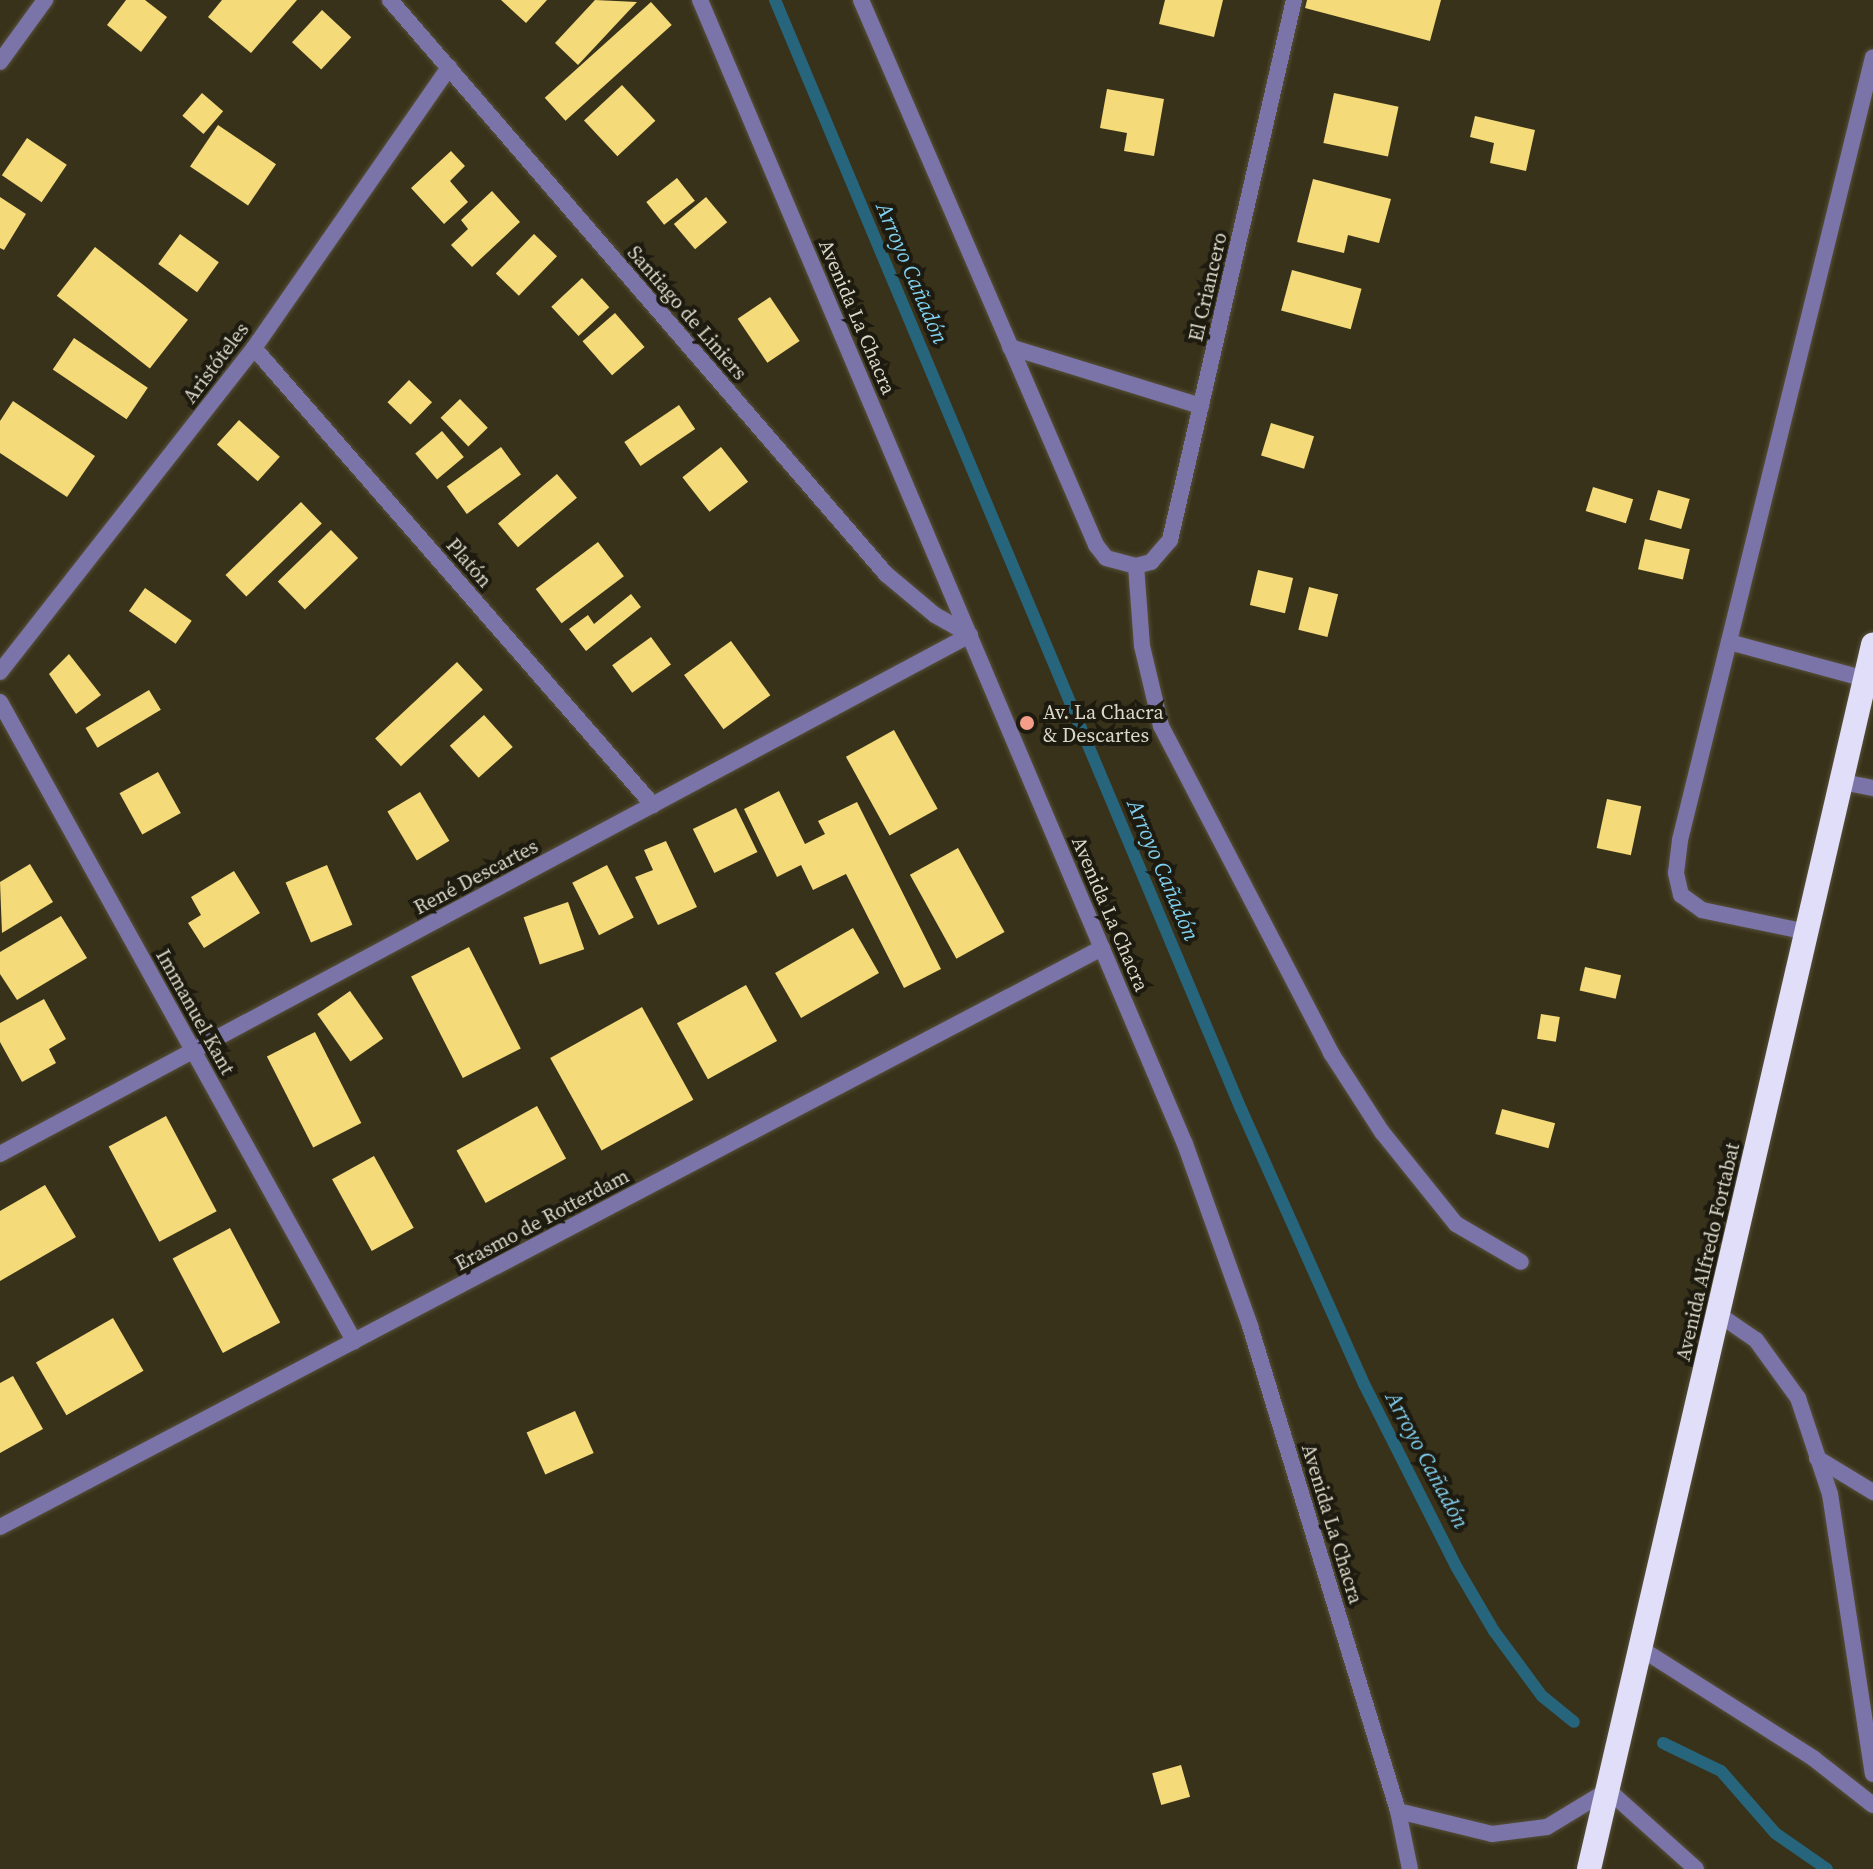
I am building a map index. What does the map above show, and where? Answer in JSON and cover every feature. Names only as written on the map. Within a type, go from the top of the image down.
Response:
[{"type":"highway","name":"Avenida Alfredo Fortabat","points":[[1589,1869],[1873,645]]},
{"type":"street","points":[[0,62],[45,0]]},
{"type":"street","name":"Santiago de Liniers","points":[[390,0],[886,574],[935,615],[970,635]]},
{"type":"street","name":"Avenida La Chacra","points":[[700,0],[1102,948],[1218,1230],[1398,1811],[1410,1869]]},
{"type":"street","points":[[861,0],[1096,545],[1106,558],[1136,566],[1142,646],[1161,726],[1331,1053],[1382,1132],[1456,1224],[1521,1262]]},
{"type":"street","name":"El Criancero","points":[[1136,566],[1151,562],[1170,540],[1294,0]]},
{"type":"street","points":[[1807,932],[1702,910],[1681,895],[1676,873],[1680,840],[1873,57]]},
{"type":"street","name":"Aristóteles","points":[[0,672],[254,348],[449,67]]},
{"type":"street","points":[[1010,347],[1201,406]]},
{"type":"street","name":"Platón","points":[[254,348],[653,805]]},
{"type":"street","name":"René Descartes","points":[[0,1154],[970,635]]},
{"type":"street","points":[[1729,642],[1865,679]]},
{"type":"street","name":"Immanuel Kant","points":[[0,702],[354,1341]]},
{"type":"street","points":[[1842,782],[1873,788]]},
{"type":"street","name":"Erasmo de Rotterdam","points":[[0,1527],[1102,948]]},
{"type":"street","points":[[1718,1314],[1756,1340],[1798,1398],[1830,1494],[1873,1774]]},
{"type":"street","points":[[1817,1458],[1873,1492]]},
{"type":"street","points":[[1640,1648],[1813,1758],[1873,1805]]},
{"type":"street","points":[[1398,1811],[1492,1834],[1547,1827],[1608,1790],[1696,1869]]},
{"type":"building","points":[[126,0],[145,0],[167,17],[141,52],[107,25]]},
{"type":"building","points":[[222,0],[297,0],[251,53],[208,17]]},
{"type":"building","points":[[501,0],[547,0],[526,23]]},
{"type":"building","points":[[595,0],[637,2],[578,65],[555,43]]},
{"type":"building","points":[[1165,0],[1223,0],[1214,37],[1159,24]]},
{"type":"building","points":[[1307,0],[1441,0],[1430,41],[1305,8]]},
{"type":"building","points":[[651,2],[672,25],[565,121],[545,98]]},
{"type":"building","points":[[322,10],[351,37],[321,69],[292,42]]},
{"type":"building","points":[[622,85],[655,121],[617,156],[584,120]]},
{"type":"building","points":[[1107,89],[1164,99],[1154,156],[1124,151],[1127,133],[1100,128]]},
{"type":"building","points":[[202,93],[223,111],[203,134],[182,116]]},
{"type":"building","points":[[1334,93],[1399,107],[1388,157],[1323,143]]},
{"type":"building","points":[[1475,116],[1535,130],[1526,171],[1490,163],[1494,143],[1470,137]]},
{"type":"building","points":[[218,125],[276,164],[248,206],[190,166]]},
{"type":"building","points":[[27,138],[67,165],[42,202],[2,175]]},
{"type":"building","points":[[451,151],[465,166],[450,181],[468,202],[444,224],[411,188]]},
{"type":"building","points":[[677,178],[695,201],[664,225],[646,202]]},
{"type":"building","points":[[1313,179],[1391,199],[1379,243],[1348,235],[1344,253],[1297,242]]},
{"type":"building","points":[[492,191],[520,222],[472,267],[451,245],[468,229],[461,220]]},
{"type":"building","points":[[0,197],[26,214],[4,250],[0,248]]},
{"type":"building","points":[[706,197],[727,222],[695,249],[674,224]]},
{"type":"building","points":[[180,234],[219,262],[197,292],[158,264]]},
{"type":"building","points":[[534,234],[557,256],[519,296],[496,274]]},
{"type":"building","points":[[95,247],[188,320],[150,369],[57,296]]},
{"type":"building","points":[[1292,270],[1362,289],[1351,329],[1281,311]]},
{"type":"building","points":[[582,278],[609,307],[579,336],[551,307]]},
{"type":"building","points":[[770,297],[800,341],[767,363],[738,319]]},
{"type":"building","points":[[615,313],[645,347],[612,375],[583,341]]},
{"type":"building","points":[[74,338],[148,388],[127,419],[53,370]]},
{"type":"building","points":[[409,380],[432,402],[410,425],[387,402]]},
{"type":"building","points":[[460,399],[488,428],[468,447],[441,418]]},
{"type":"building","points":[[13,401],[95,456],[67,497],[0,453],[0,421]]},
{"type":"building","points":[[679,405],[695,429],[641,466],[624,442]]},
{"type":"building","points":[[239,420],[280,457],[258,481],[217,445]]},
{"type":"building","points":[[1271,423],[1314,436],[1304,469],[1261,456]]},
{"type":"building","points":[[442,431],[464,457],[437,480],[415,453]]},
{"type":"building","points":[[501,447],[521,475],[467,514],[447,486]]},
{"type":"building","points":[[721,447],[748,482],[709,512],[682,477]]},
{"type":"building","points":[[557,474],[577,498],[518,547],[498,523]]},
{"type":"building","points":[[1593,487],[1633,499],[1626,523],[1586,511]]},
{"type":"building","points":[[1658,490],[1690,499],[1681,529],[1649,520]]},
{"type":"building","points":[[301,502],[322,524],[246,597],[225,575]]},
{"type":"building","points":[[331,530],[358,558],[305,609],[278,581]]},
{"type":"building","points":[[1645,539],[1690,549],[1683,580],[1638,569]]},
{"type":"building","points":[[598,542],[624,576],[562,623],[536,589]]},
{"type":"building","points":[[1258,570],[1293,578],[1285,613],[1250,605]]},
{"type":"building","points":[[1309,587],[1338,594],[1327,637],[1298,630]]},
{"type":"building","points":[[145,588],[192,621],[176,644],[129,611]]},
{"type":"building","points":[[631,594],[641,607],[586,651],[569,629],[588,615],[594,624]]},
{"type":"building","points":[[651,637],[671,665],[632,693],[612,665]]},
{"type":"building","points":[[731,641],[770,695],[723,729],[684,675]]},
{"type":"building","points":[[69,654],[101,695],[76,714],[49,674]]},
{"type":"building","points":[[457,662],[483,690],[401,766],[375,738]]},
{"type":"building","points":[[149,690],[161,710],[97,748],[86,728]]},
{"type":"building","points":[[484,715],[513,747],[479,778],[450,746]]},
{"type":"building","points":[[894,730],[938,809],[890,835],[846,757]]},
{"type":"building","points":[[158,772],[181,813],[142,834],[120,793]]},
{"type":"building","points":[[779,791],[805,844],[825,834],[818,821],[857,802],[941,969],[904,988],[846,874],[813,890],[801,865],[777,877],[744,809]]},
{"type":"building","points":[[420,792],[449,841],[417,860],[387,812]]},
{"type":"building","points":[[1607,799],[1641,806],[1631,855],[1597,848]]},
{"type":"building","points":[[736,808],[757,852],[714,873],[693,829]]},
{"type":"building","points":[[666,841],[697,907],[658,925],[635,877],[653,870],[644,850]]},
{"type":"building","points":[[958,848],[1005,932],[956,959],[910,875]]},
{"type":"building","points":[[30,864],[53,902],[2,933],[0,882]]},
{"type":"building","points":[[327,865],[352,925],[311,942],[286,883]]},
{"type":"building","points":[[607,865],[634,918],[599,935],[572,883]]},
{"type":"building","points":[[234,871],[260,913],[204,948],[188,923],[201,915],[191,897]]},
{"type":"building","points":[[568,902],[584,949],[540,965],[524,917]]},
{"type":"building","points":[[61,916],[87,958],[17,1000],[0,974],[0,952]]},
{"type":"building","points":[[853,928],[879,973],[801,1018],[775,973]]},
{"type":"building","points":[[469,947],[521,1049],[463,1078],[411,977]]},
{"type":"building","points":[[1585,967],[1621,975],[1616,999],[1580,990]]},
{"type":"building","points":[[746,985],[777,1041],[708,1079],[677,1023]]},
{"type":"building","points":[[350,991],[383,1039],[351,1061],[317,1014]]},
{"type":"building","points":[[44,999],[66,1039],[49,1049],[56,1063],[22,1082],[0,1042],[0,1023]]},
{"type":"building","points":[[642,1007],[693,1100],[602,1151],[550,1058]]},
{"type":"building","points":[[1541,1014],[1560,1017],[1556,1042],[1537,1039]]},
{"type":"building","points":[[315,1032],[361,1123],[313,1147],[267,1057]]},
{"type":"building","points":[[537,1106],[566,1158],[486,1203],[457,1151]]},
{"type":"building","points":[[1502,1109],[1555,1123],[1548,1148],[1495,1134]]},
{"type":"building","points":[[166,1116],[217,1211],[159,1242],[109,1147]]},
{"type":"building","points":[[374,1156],[414,1228],[372,1251],[332,1179]]},
{"type":"building","points":[[45,1185],[76,1237],[0,1281],[0,1211]]},
{"type":"building","points":[[230,1228],[280,1322],[223,1353],[173,1259]]},
{"type":"building","points":[[113,1318],[144,1371],[66,1415],[36,1362]]},
{"type":"building","points":[[13,1376],[43,1429],[0,1453],[0,1383]]},
{"type":"building","points":[[575,1411],[594,1453],[545,1475],[527,1433]]},
{"type":"building","points":[[1181,1765],[1190,1797],[1161,1805],[1152,1773]]},
{"type":"waterway","name":"Arroyo Cañadón","points":[[775,0],[1241,1109],[1364,1384],[1457,1568],[1494,1631],[1542,1696],[1574,1722]]},
{"type":"waterway","name":"Arroyo Cañadón","points":[[1663,1743],[1721,1771],[1775,1833],[1827,1869]]},
{"type":"place","name":"Av. La Chacra & Descartes","points":[[1027,723]]}]
